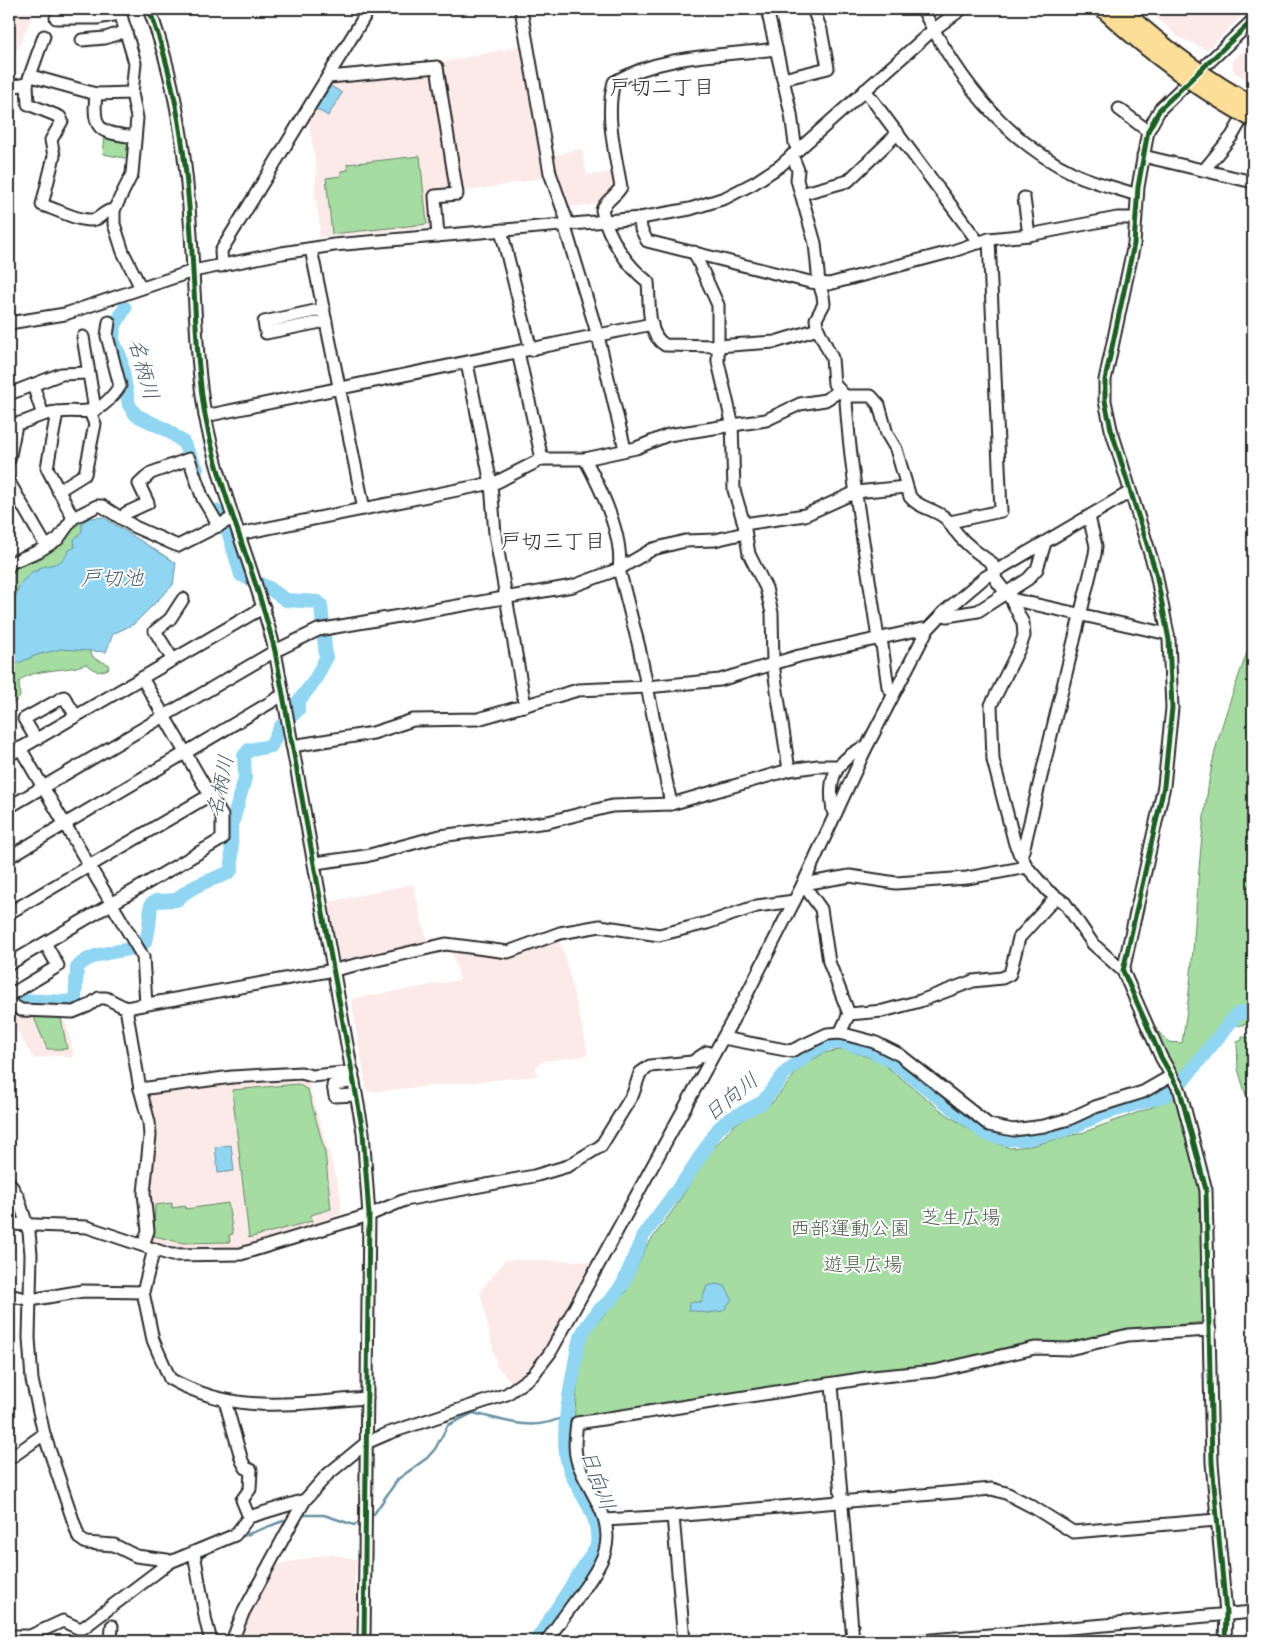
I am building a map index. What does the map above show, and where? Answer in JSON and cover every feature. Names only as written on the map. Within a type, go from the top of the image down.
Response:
[{"type":"highway","points":[[1103,9],[1159,58],[1209,93],[1250,113]]},
{"type":"highway","points":[[1121,9],[1165,48],[1215,83],[1250,113]]},
{"type":"street","points":[[149,9],[161,42],[175,98],[186,164],[200,373],[205,416],[219,475],[226,522]]},
{"type":"street","points":[[222,266],[221,251],[368,9]]},
{"type":"street","points":[[520,9],[550,173],[598,336],[625,449]]},
{"type":"street","points":[[767,9],[795,144],[796,180],[815,243],[819,283],[824,304],[816,318],[818,329],[832,358],[834,384],[841,392],[878,639],[882,645],[888,687],[893,693]]},
{"type":"street","points":[[783,79],[828,68],[821,30],[813,9]]},
{"type":"street","points":[[923,9],[933,30],[970,88],[988,110],[1026,144],[1077,175],[1137,195]]},
{"type":"street","points":[[9,323],[65,314],[193,271],[311,249],[334,245],[640,218],[690,209],[725,198],[754,183],[795,152],[933,30],[962,9]]},
{"type":"street","points":[[56,18],[97,18],[119,11],[126,31],[135,62],[132,93],[137,118],[136,137],[132,174],[114,210],[114,224],[123,252],[141,288]]},
{"type":"street","points":[[1123,971],[1151,846],[1169,746],[1172,679],[1168,634],[1161,590],[1108,415],[1105,380],[1134,244],[1134,218],[1148,131],[1160,109],[1253,20]]},
{"type":"street","points":[[82,40],[105,38],[126,31]]},
{"type":"street","points":[[45,35],[29,80],[28,104],[60,117],[62,121],[51,140],[54,156],[42,205],[63,211],[78,220],[96,219],[109,210],[114,210]]},
{"type":"street","points":[[776,49],[673,60],[650,65],[614,82],[611,95],[612,136],[621,186],[618,192],[606,202],[602,210],[604,221],[632,270],[648,282],[652,324],[657,341],[665,345],[718,346],[775,342],[818,329]]},
{"type":"street","points":[[328,77],[437,66],[456,194],[436,196],[438,236]]},
{"type":"street","points":[[9,87],[29,80],[96,94],[132,93]]},
{"type":"street","points":[[865,90],[984,241],[1001,511],[950,522]]},
{"type":"street","points":[[96,94],[95,107],[98,126],[105,133],[136,137]]},
{"type":"street","points":[[1119,109],[1148,131]]},
{"type":"street","points":[[1204,170],[1250,113]]},
{"type":"street","points":[[801,194],[848,181],[898,133]]},
{"type":"street","points":[[1143,156],[1253,182]]},
{"type":"street","points":[[1024,198],[1030,236]]},
{"type":"street","points":[[640,218],[641,229],[647,241],[829,284],[950,252],[984,241],[1030,236],[1116,218],[1134,218]]},
{"type":"street","points":[[501,230],[531,350]]},
{"type":"street","points":[[311,249],[364,509]]},
{"type":"street","points":[[694,252],[718,305],[718,362],[732,425],[734,490],[745,529],[749,554],[766,588],[772,613],[773,664],[789,770]]},
{"type":"street","points":[[324,309],[264,322],[266,333],[326,321]]},
{"type":"street","points":[[9,460],[13,424],[26,423],[43,415],[57,412],[93,411],[108,404],[120,386],[107,336],[109,322]]},
{"type":"street","points":[[205,416],[652,324]]},
{"type":"street","points":[[58,491],[85,474],[95,424],[83,337]]},
{"type":"street","points":[[518,352],[542,459]]},
{"type":"street","points":[[467,363],[491,484],[495,534],[525,706]]},
{"type":"street","points":[[9,394],[61,374],[87,373]]},
{"type":"street","points":[[33,385],[43,415]]},
{"type":"street","points":[[239,534],[491,484],[542,459],[585,459],[636,448],[668,435],[708,427],[766,420],[800,404],[825,400],[841,392],[871,396],[879,405],[887,434],[901,466],[906,488],[915,503],[934,511],[950,522],[956,532],[992,564],[996,580],[1009,597],[1023,623],[1024,636],[991,705],[991,749],[1014,844],[1027,867],[1048,891],[1065,904],[1093,944],[1123,971],[1171,1076],[1180,1091],[1206,1190],[1212,1463],[1226,1613],[1225,1641]]},
{"type":"street","points":[[57,412],[47,468],[73,518]]},
{"type":"street","points":[[126,513],[148,503],[139,484],[151,473],[189,459],[204,499],[239,534],[256,581],[275,651],[363,1132],[369,1215],[364,1641]]},
{"type":"street","points":[[585,459],[605,496],[621,557],[620,569],[648,687],[671,804]]},
{"type":"street","points":[[9,482],[46,546]]},
{"type":"street","points":[[9,807],[275,651],[323,629],[506,596],[573,586],[620,569],[653,549],[685,541],[714,540],[745,529],[805,516],[856,492],[906,488]]},
{"type":"street","points":[[232,1641],[243,1613],[290,1526],[305,1500],[327,1475],[366,1443],[389,1433],[507,1394],[533,1375],[550,1354],[723,1038],[803,884],[865,750],[927,630],[943,613],[994,572],[1130,492]]},
{"type":"street","points":[[9,564],[40,552],[58,539],[73,518],[93,507],[102,506],[135,526],[178,546],[226,522]]},
{"type":"street","points":[[1020,853],[1023,851],[1096,546],[1089,517]]},
{"type":"street","points":[[943,613],[947,616],[978,611],[1009,597],[1033,575],[1044,542]]},
{"type":"street","points":[[1009,597],[1168,634]]},
{"type":"street","points":[[173,660],[155,631],[170,618],[183,599]]},
{"type":"street","points":[[9,755],[264,607]]},
{"type":"street","points":[[292,743],[373,733],[413,720],[478,719],[578,690],[648,687],[720,680],[773,664],[922,629],[927,630]]},
{"type":"street","points":[[9,964],[222,839],[222,816],[142,678]]},
{"type":"street","points":[[9,857],[283,695]]},
{"type":"street","points":[[36,739],[24,718],[64,697],[76,716]]},
{"type":"street","points":[[20,748],[143,957],[146,1004]]},
{"type":"street","points":[[836,813],[833,811],[832,796],[834,774],[847,756],[860,748],[865,750]]},
{"type":"street","points":[[315,863],[366,856],[440,836],[548,822],[612,806],[671,804],[789,770],[818,766],[838,766]]},
{"type":"street","points":[[9,913],[210,795]]},
{"type":"street","points":[[803,884],[850,876],[896,883],[967,878],[1027,867]]},
{"type":"street","points":[[803,884],[821,909],[829,962],[849,1014],[840,1033]]},
{"type":"street","points":[[849,1014],[883,1011],[920,1001],[973,981],[1002,978],[1010,974],[1020,938],[1056,897]]},
{"type":"street","points":[[45,943],[58,966],[15,992],[9,991],[9,1003],[21,1010],[73,1012],[88,1006],[98,998],[106,998],[126,1008],[334,970],[446,944],[508,952],[560,934],[600,926],[659,935],[707,924],[757,906],[794,901]]},
{"type":"street","points":[[126,1008],[140,1089],[149,1122],[150,1136],[144,1193],[148,1247],[143,1292],[153,1340],[170,1379],[225,1401],[269,1406],[367,1398]]},
{"type":"street","points":[[723,1038],[791,1051],[827,1034],[840,1033],[886,1046],[989,1125],[1013,1130],[1044,1126],[1069,1119],[1094,1107],[1143,1092],[1171,1076]]},
{"type":"street","points":[[9,1224],[88,1227],[171,1255],[241,1254],[369,1215],[405,1200],[534,1176],[568,1166],[601,1146],[633,1094],[640,1073],[650,1066],[692,1062],[707,1052],[713,1055]]},
{"type":"street","points":[[140,1089],[232,1077],[301,1073],[312,1076],[353,1077]]},
{"type":"street","points":[[353,1077],[333,1085],[335,1096],[356,1095]]},
{"type":"street","points":[[9,1182],[18,1197],[28,1224],[31,1254],[29,1338],[32,1380],[44,1434],[79,1538],[86,1544],[114,1545],[136,1556],[170,1562]]},
{"type":"street","points":[[9,1296],[30,1300],[83,1291],[143,1292]]},
{"type":"street","points":[[547,1641],[605,1552],[605,1520],[600,1504],[579,1468],[576,1458],[575,1436],[577,1423],[832,1385],[873,1377],[935,1371],[1035,1348],[1069,1349],[1128,1335],[1210,1330]]},
{"type":"street","points":[[832,1385],[853,1641]]},
{"type":"street","points":[[225,1401],[242,1461],[246,1468],[251,1470],[250,1489],[242,1500],[249,1517]]},
{"type":"street","points":[[9,1457],[44,1434]]},
{"type":"street","points":[[605,1520],[842,1503],[992,1489],[1006,1493],[1033,1507],[1072,1532],[1217,1520]]},
{"type":"street","points":[[9,1636],[30,1636],[64,1621],[78,1628],[83,1628],[170,1562],[235,1535],[249,1517],[305,1500]]},
{"type":"street","points":[[673,1516],[684,1641]]},
{"type":"street","points":[[194,1553],[206,1622],[212,1641]]},
{"type":"street","points":[[920,1641],[1253,1612]]},
{"type":"street","points":[[111,1641],[112,1626]]},
{"type":"shaded area","points":[[9,9],[39,9],[37,13],[33,13],[18,49],[9,59]]},
{"type":"shaded area","points":[[1147,9],[1249,9],[1207,50],[1178,37]]},
{"type":"shaded area","points":[[1253,42],[1253,83],[1234,72],[1232,61]]},
{"type":"shaded area","points":[[521,46],[543,178],[469,191],[459,190],[439,63]]},
{"type":"shaded area","points":[[433,73],[449,189],[428,192],[431,227],[318,238],[320,226],[314,191],[317,172],[308,118],[329,83]]},
{"type":"shaded area","points":[[578,149],[582,150],[587,175],[614,172],[617,187],[600,204],[567,207],[552,156]]},
{"type":"shaded area","points":[[413,884],[428,944],[341,965],[329,902]]},
{"type":"shaded area","points":[[557,938],[563,949],[588,1052],[585,1056],[543,1061],[536,1067],[537,1076],[367,1092],[351,999],[460,980],[451,949],[508,957],[521,955]]},
{"type":"shaded area","points":[[9,1007],[58,1014],[67,1025],[74,1056],[70,1058],[56,1055],[34,1059],[16,1029],[9,1028]]},
{"type":"shaded area","points":[[299,1077],[308,1082],[341,1197],[341,1214],[297,1231],[253,1243],[236,1250],[177,1250],[151,1241],[153,1227],[151,1195],[156,1134],[154,1114],[148,1097],[150,1093]]},
{"type":"shaded area","points":[[505,1260],[591,1261],[541,1354],[513,1383],[497,1367],[480,1292]]},
{"type":"shaded area","points":[[329,1554],[356,1559],[354,1587],[356,1589],[355,1641],[236,1641],[249,1611],[275,1565]]},
{"type":"green space","points":[[105,135],[131,138],[129,159],[103,154]]},
{"type":"green space","points":[[420,156],[427,224],[332,234],[326,178],[341,176],[341,171],[348,170],[347,164]]},
{"type":"green space","points":[[77,520],[85,528],[73,549],[56,567],[17,598],[9,602],[9,572],[11,569]]},
{"type":"green space","points":[[1253,635],[1253,1002],[1225,1020],[1198,1058],[1181,1076],[1174,1067],[1169,1066],[1155,1028],[1168,1042],[1182,1043],[1191,977],[1204,813],[1209,781],[1222,725]]},
{"type":"green space","points":[[58,648],[88,649],[95,659],[108,664],[109,669],[98,672],[86,664],[32,674],[19,682],[20,697],[9,707],[9,664]]},
{"type":"green space","points":[[1253,1012],[1253,1024],[1232,1026],[1240,1016]]},
{"type":"green space","points":[[33,1015],[61,1018],[67,1049],[47,1049]]},
{"type":"green space","points":[[1242,1037],[1253,1038],[1253,1119],[1238,1069],[1237,1042],[1242,1040]]},
{"type":"green space","name":"西部運動公園","points":[[844,1049],[880,1061],[942,1111],[982,1138],[1010,1148],[1030,1146],[1084,1132],[1150,1108],[1173,1096],[1178,1106],[1199,1187],[1203,1322],[1121,1331],[1066,1345],[932,1368],[574,1420],[580,1360],[584,1341],[589,1331],[626,1292],[646,1247],[675,1207],[710,1152],[734,1125],[772,1103],[796,1073],[808,1062],[824,1053]]},
{"type":"green space","points":[[298,1084],[308,1090],[325,1152],[331,1209],[311,1215],[312,1221],[249,1238],[232,1090]]},
{"type":"green space","points":[[172,1203],[172,1208],[185,1206],[186,1209],[228,1203],[233,1234],[229,1235],[230,1242],[183,1243],[154,1236],[155,1205]]},
{"type":"water","points":[[331,86],[342,93],[328,116],[316,109]]},
{"type":"water","name":"戸切池","points":[[103,517],[176,563],[173,585],[134,624],[113,634],[106,652],[61,649],[37,655],[9,667],[9,599],[16,596],[19,585],[33,571],[38,571],[39,568],[60,561],[66,556],[68,551],[75,547],[74,540],[82,531],[82,523],[89,518]]},
{"type":"water","points":[[231,1145],[234,1171],[218,1173],[215,1147]]},
{"type":"water","points":[[716,1284],[725,1286],[732,1299],[723,1311],[707,1313],[688,1310],[690,1302],[701,1302],[707,1286]]},
{"type":"waterway","name":"名柄川","points":[[125,308],[114,327],[113,340],[120,356],[129,405],[136,415],[167,430],[183,442],[197,469]]},
{"type":"waterway","name":"名柄川","points":[[9,1000],[75,1002],[77,968],[94,956],[136,948],[142,945],[146,940],[150,922],[151,904],[156,901],[177,900],[195,887],[228,873],[232,869],[231,828],[245,778],[244,756],[249,750],[271,746],[281,726],[298,710],[298,702],[315,680],[326,658],[321,605],[318,602],[286,600],[269,588],[241,575],[228,531],[216,511]]},
{"type":"waterway","name":"日向川","points":[[536,1641],[597,1546],[597,1533],[592,1512],[572,1475],[566,1451],[566,1421],[578,1345],[584,1330],[597,1312],[612,1299],[623,1284],[643,1236],[686,1178],[718,1129],[728,1120],[763,1102],[785,1073],[812,1051],[827,1044],[841,1042],[870,1050],[892,1061],[986,1134],[1006,1139],[1027,1139],[1065,1130],[1102,1114],[1166,1095],[1185,1078],[1237,1014],[1253,1010]]},
{"type":"waterway","points":[[370,1516],[374,1514],[398,1479],[427,1458],[435,1449],[448,1425],[473,1413],[520,1424],[543,1423],[568,1415]]},
{"type":"waterway","points":[[301,1515],[324,1515],[354,1525],[363,1520]]},
{"type":"waterway","points":[[238,1538],[291,1518]]},
{"type":"waterway","points":[[198,1559],[210,1551]]},
{"type":"waterway","points":[[174,1566],[193,1561]]},
{"type":"waterway","points":[[86,1632],[112,1613]]},
{"type":"cycle path","points":[[149,9],[169,73],[182,138],[189,205],[198,362],[205,415],[220,475],[275,651],[363,1132],[369,1215],[364,1641]]},
{"type":"cycle path","points":[[1225,1641],[1226,1613],[1212,1463],[1206,1190],[1180,1091],[1161,1057],[1123,971],[1164,786],[1172,708],[1169,640],[1156,573],[1111,429],[1105,401],[1105,380],[1134,244],[1138,187],[1148,131],[1160,109],[1253,20]]},
{"type":"district","name":"戸切二丁目","points":[[662,87]]},
{"type":"district","name":"戸切三丁目","points":[[553,541]]},
{"type":"park label","name":"芝生広場","points":[[961,1217]]},
{"type":"park label","name":"遊具広場","points":[[863,1264]]}]
